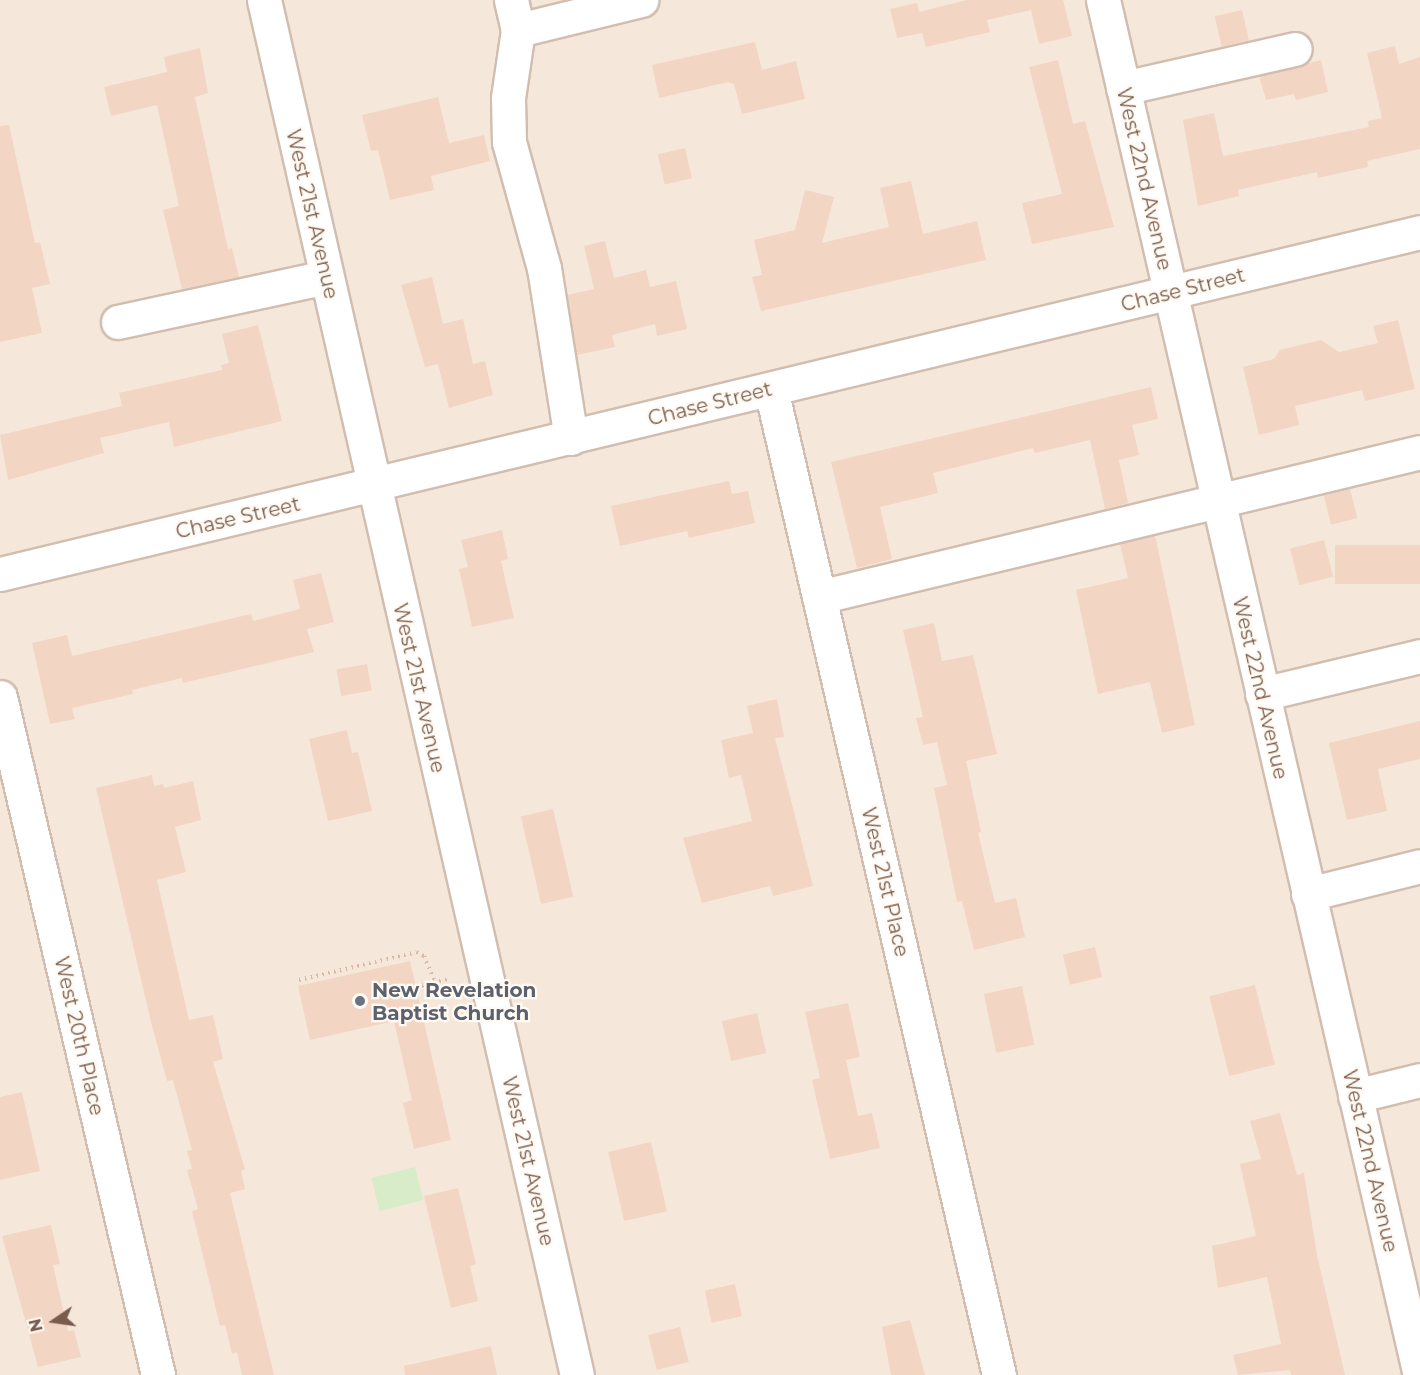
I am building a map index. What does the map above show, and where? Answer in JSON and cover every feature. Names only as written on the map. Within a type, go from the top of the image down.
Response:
[{"type":"street","name":"West 21st Avenue","points":[[264,0],[577,1375]]},
{"type":"street","points":[[571,438],[544,268],[509,142],[508,98],[515,15],[641,0]]},
{"type":"street","name":"West 22nd Avenue","points":[[1103,0],[1420,1375]]},
{"type":"street","points":[[1123,88],[1295,49]]},
{"type":"street","name":"Chase Street","points":[[0,574],[1420,232]]},
{"type":"street","points":[[118,322],[326,277]]},
{"type":"street","name":"West 21st Place","points":[[771,389],[999,1375]]},
{"type":"street","points":[[819,597],[1420,452]]},
{"type":"street","points":[[1262,694],[1420,656]]},
{"type":"street","name":"West 20th Place","points":[[0,698],[11,795],[158,1375]]},
{"type":"street","points":[[1308,894],[1420,866]]},
{"type":"street","points":[[1355,1096],[1420,1080]]},
{"type":"path","points":[[299,981],[417,952],[424,956],[435,982]]},
{"type":"path","points":[[416,987],[448,979]]},
{"type":"shaded area","points":[[0,0],[1420,0],[1420,1375],[0,1375]]},
{"type":"green space","points":[[415,1167],[423,1200],[380,1211],[371,1178]]},
{"type":"building","points":[[967,0],[1063,0],[1072,36],[1039,44],[1031,10],[987,20],[990,32],[926,47],[922,33],[897,38],[890,9],[917,3],[919,12]]},
{"type":"building","points":[[1242,10],[1249,40],[1222,47],[1215,16]]},
{"type":"building","points":[[755,42],[762,70],[796,61],[805,99],[742,114],[734,84],[728,82],[659,98],[652,65]]},
{"type":"building","points":[[1395,46],[1399,64],[1420,57],[1420,149],[1367,161],[1368,167],[1318,178],[1317,172],[1238,190],[1239,196],[1198,206],[1183,120],[1214,113],[1223,156],[1369,127],[1368,121],[1382,118],[1367,53]]},
{"type":"building","points":[[200,48],[208,93],[195,97],[228,249],[232,248],[239,277],[182,289],[163,210],[179,206],[157,105],[111,116],[104,87],[167,72],[164,57]]},
{"type":"building","points":[[1058,60],[1073,124],[1085,121],[1114,227],[1032,244],[1022,203],[1062,194],[1029,67]]},
{"type":"building","points":[[1321,60],[1328,92],[1296,100],[1294,94],[1266,100],[1259,76]]},
{"type":"building","points":[[438,97],[449,143],[484,135],[490,161],[431,176],[434,190],[390,200],[378,150],[371,151],[362,115]]},
{"type":"building","points":[[9,125],[35,243],[40,242],[50,284],[32,288],[42,333],[0,342],[0,126]]},
{"type":"building","points":[[685,148],[692,178],[665,185],[658,154]]},
{"type":"building","points":[[911,181],[923,234],[977,221],[986,260],[761,311],[752,277],[762,275],[754,240],[795,230],[805,190],[834,197],[822,243],[889,227],[880,188]]},
{"type":"building","points":[[605,241],[614,278],[646,270],[650,287],[676,281],[687,329],[657,336],[655,324],[612,335],[615,347],[577,355],[567,295],[594,289],[584,246]]},
{"type":"building","points":[[432,277],[443,324],[463,319],[473,364],[485,361],[493,395],[449,408],[438,364],[425,367],[401,285]]},
{"type":"building","points":[[1398,320],[1415,389],[1365,401],[1362,390],[1295,406],[1299,425],[1259,435],[1243,367],[1274,359],[1280,350],[1321,340],[1339,352],[1378,343],[1373,326]]},
{"type":"building","points":[[258,325],[282,421],[174,447],[169,422],[100,438],[104,453],[8,480],[0,435],[122,406],[119,393],[222,370],[221,365],[229,363],[222,334]]},
{"type":"building","points":[[1151,387],[1158,419],[1132,425],[1139,455],[1119,460],[1128,503],[1105,509],[1090,440],[1035,453],[1033,448],[933,473],[938,493],[880,507],[892,559],[857,568],[831,462]]},
{"type":"building","points":[[729,481],[732,494],[748,491],[755,523],[689,538],[687,531],[620,546],[611,506]]},
{"type":"building","points":[[1350,489],[1357,518],[1331,525],[1324,496]]},
{"type":"building","points":[[502,530],[508,559],[501,561],[514,618],[472,627],[459,569],[468,567],[461,540]]},
{"type":"building","points":[[1155,535],[1195,725],[1162,733],[1150,682],[1098,694],[1076,590],[1128,578],[1120,544]]},
{"type":"building","points":[[1324,540],[1333,577],[1299,585],[1290,548]]},
{"type":"building","points":[[1335,545],[1420,545],[1420,584],[1335,584]]},
{"type":"building","points":[[321,573],[334,622],[307,629],[314,652],[183,683],[182,678],[132,690],[133,694],[72,708],[75,719],[50,724],[32,643],[67,635],[72,656],[251,614],[253,621],[300,609],[293,580]]},
{"type":"building","points":[[934,623],[942,661],[973,655],[997,754],[966,761],[981,832],[978,833],[995,903],[1016,898],[1025,937],[974,950],[962,901],[957,902],[934,788],[947,785],[937,742],[923,745],[916,718],[923,717],[903,630]]},
{"type":"building","points":[[367,664],[372,691],[341,696],[336,669]]},
{"type":"building","points":[[777,699],[784,737],[775,738],[813,886],[773,896],[770,886],[702,903],[683,838],[752,821],[741,775],[729,778],[721,740],[753,733],[747,706]]},
{"type":"building","points":[[1420,721],[1420,759],[1378,769],[1387,811],[1347,820],[1329,743]]},
{"type":"building","points":[[347,730],[352,753],[358,752],[372,811],[328,821],[309,739]]},
{"type":"building","points":[[152,775],[154,786],[163,784],[164,788],[193,781],[201,820],[175,827],[186,872],[157,880],[189,1020],[213,1015],[223,1059],[213,1062],[245,1169],[241,1171],[245,1189],[230,1193],[274,1375],[242,1375],[237,1352],[232,1354],[225,1325],[220,1326],[192,1211],[198,1209],[187,1170],[192,1169],[187,1151],[192,1150],[173,1080],[167,1081],[151,1022],[96,788]]},
{"type":"building","points":[[553,809],[573,897],[541,904],[521,816]]},
{"type":"building","points":[[1095,947],[1102,977],[1070,985],[1063,954]]},
{"type":"building","points":[[410,961],[451,1140],[414,1149],[403,1103],[412,1100],[394,1021],[310,1040],[298,986]]},
{"type":"building","points":[[1255,985],[1275,1065],[1229,1076],[1209,996]]},
{"type":"building","points":[[1022,986],[1034,1045],[996,1053],[984,994]]},
{"type":"building","points":[[848,1003],[860,1057],[846,1060],[858,1116],[872,1113],[880,1148],[830,1159],[812,1080],[820,1078],[805,1012]]},
{"type":"building","points":[[757,1013],[766,1053],[731,1061],[722,1021]]},
{"type":"building","points":[[22,1092],[40,1171],[0,1180],[0,1097]]},
{"type":"building","points":[[1280,1113],[1297,1175],[1304,1173],[1317,1255],[1345,1375],[1291,1375],[1290,1370],[1238,1375],[1233,1355],[1281,1344],[1267,1277],[1218,1288],[1212,1246],[1256,1236],[1240,1164],[1261,1159],[1250,1121]]},
{"type":"building","points":[[651,1142],[667,1211],[624,1221],[608,1152]]},
{"type":"building","points":[[458,1188],[476,1264],[470,1266],[478,1301],[451,1308],[424,1196]]},
{"type":"building","points":[[51,1225],[60,1264],[53,1265],[68,1331],[74,1330],[81,1357],[38,1367],[2,1236]]},
{"type":"building","points":[[735,1284],[742,1316],[712,1323],[705,1290]]},
{"type":"building","points":[[910,1320],[925,1375],[891,1375],[882,1327]]},
{"type":"building","points":[[680,1327],[689,1362],[657,1370],[648,1335]]},
{"type":"building","points":[[491,1346],[497,1375],[405,1375],[404,1366]]},
{"type":"place","name":"New Revelation Baptist Church","points":[[360,1001]]}]
